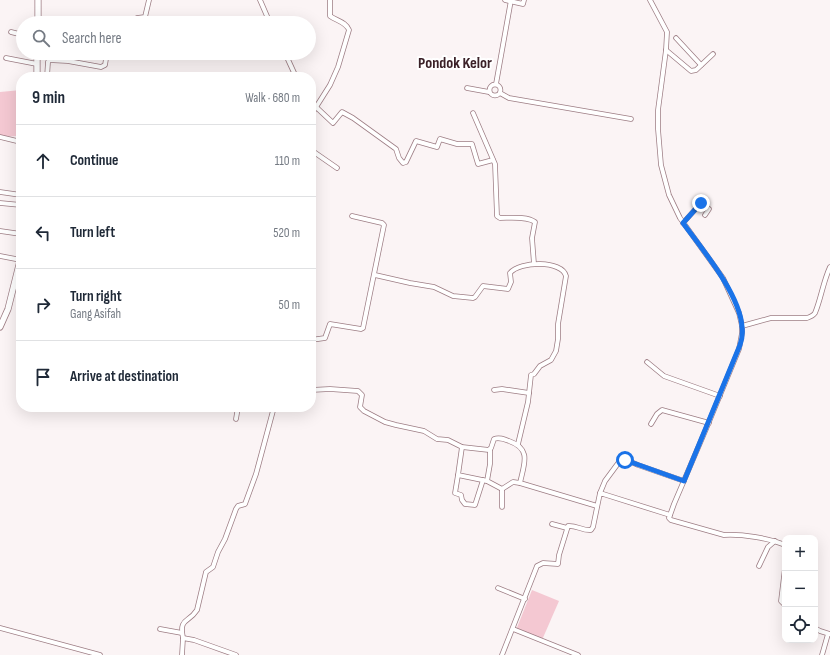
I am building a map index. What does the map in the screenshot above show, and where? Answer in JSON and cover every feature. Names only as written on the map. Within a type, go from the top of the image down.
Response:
[{"type":"street","points":[[38,0],[38,16]]},
{"type":"street","points":[[145,16],[149,0]]},
{"type":"street","points":[[260,0],[267,16]]},
{"type":"street","points":[[330,0],[330,16],[348,26],[349,30],[338,67],[330,85],[316,107],[333,123],[341,112],[353,118],[396,149],[403,163],[406,162],[416,141],[437,147],[440,139],[457,144],[472,144],[478,164],[494,160]]},
{"type":"street","points":[[505,0],[524,2]]},
{"type":"street","points":[[650,0],[667,32],[658,110],[658,141],[661,165],[669,195],[683,223],[722,278],[739,313],[742,326],[740,345],[670,515],[670,520],[724,535],[733,534],[782,544]]},
{"type":"street","points":[[496,84],[511,1]]},
{"type":"street","points":[[11,32],[16,33]]},
{"type":"street","points":[[676,38],[701,65]]},
{"type":"street","points":[[666,50],[691,71],[696,70],[713,54]]},
{"type":"street","points":[[6,58],[16,60]]},
{"type":"street","points":[[16,60],[37,64]]},
{"type":"street","points":[[37,60],[37,72]]},
{"type":"street","points":[[47,72],[49,60],[68,61],[101,67],[105,65],[106,60]]},
{"type":"street","points":[[288,60],[294,72]]},
{"type":"street","points":[[490,92],[489,88],[496,84]]},
{"type":"street","points":[[496,84],[501,89],[500,93]]},
{"type":"street","points":[[467,88],[490,92],[492,95],[500,93]]},
{"type":"street","points":[[500,93],[508,98],[631,119]]},
{"type":"street","points":[[473,113],[494,160],[498,216],[500,218],[528,219],[535,222],[532,238],[534,264]]},
{"type":"street","points":[[0,137],[16,141]]},
{"type":"street","points":[[316,153],[337,168]]},
{"type":"street","points":[[0,192],[16,194]]},
{"type":"street","points":[[0,203],[16,205]]},
{"type":"street","points":[[683,223],[701,203],[709,209],[705,215]]},
{"type":"street","points":[[316,339],[325,338],[330,324],[363,329],[384,224],[352,216]]},
{"type":"street","points":[[0,231],[16,233]]},
{"type":"street","points":[[0,256],[16,259]]},
{"type":"street","points":[[375,275],[410,284],[434,287],[453,296],[472,298],[475,297],[483,286],[508,288],[511,282],[510,275],[512,271],[520,266],[534,264],[555,267],[562,269],[565,272],[566,276],[558,324],[556,351],[551,360],[540,366],[534,374],[531,375],[530,393],[518,444]]},
{"type":"street","points":[[742,326],[771,318],[810,317],[814,313],[824,280],[830,267]]},
{"type":"street","points":[[0,327],[8,310],[16,285]]},
{"type":"street","points":[[647,362],[664,376],[720,396]]},
{"type":"street","points":[[494,390],[507,389],[530,393]]},
{"type":"street","points":[[316,390],[358,391],[362,395],[360,406],[364,411],[385,422],[424,431],[437,439],[448,440],[462,447],[490,449]]},
{"type":"street","points":[[651,424],[657,414],[662,410],[709,423]]},
{"type":"street","points":[[236,419],[237,412]]},
{"type":"street","points":[[182,655],[182,633],[184,622],[186,619],[192,617],[197,610],[206,572],[213,567],[218,552],[225,540],[236,509],[238,506],[244,504],[252,486],[273,412]]},
{"type":"street","points":[[462,447],[455,492],[461,495],[465,504],[475,505],[490,464],[490,449],[495,438],[504,439],[518,444],[523,450],[526,457],[520,483]]},
{"type":"street","points":[[552,524],[567,528],[570,525],[591,530],[593,527],[600,492],[625,453]]},
{"type":"street","points":[[622,458],[684,481]]},
{"type":"street","points":[[458,475],[485,480],[502,489]]},
{"type":"street","points":[[502,489],[513,482],[520,483],[597,506]]},
{"type":"street","points":[[502,489],[502,507]]},
{"type":"street","points":[[600,492],[670,515]]},
{"type":"street","points":[[502,655],[537,566],[543,563],[558,564],[559,555],[567,528]]},
{"type":"street","points":[[759,566],[768,547],[775,542]]},
{"type":"street","points":[[498,588],[525,599]]},
{"type":"street","points":[[0,628],[100,655]]},
{"type":"street","points":[[513,629],[578,655]]},
{"type":"street","points":[[160,630],[182,633]]},
{"type":"street","points":[[818,630],[829,634],[822,655]]},
{"type":"street","points":[[183,638],[194,640],[236,655]]},
{"type":"shaded area","points":[[16,90],[16,136],[0,137],[0,92]]},
{"type":"shaded area","points":[[532,590],[559,601],[542,640],[516,630]]},
{"type":"district","name":"Pondok Kelor","points":[[455,62]]},
{"type":"route","points":[[625,460],[684,481],[740,345],[742,326],[739,313],[731,294],[722,278],[683,223],[701,203]]}]
